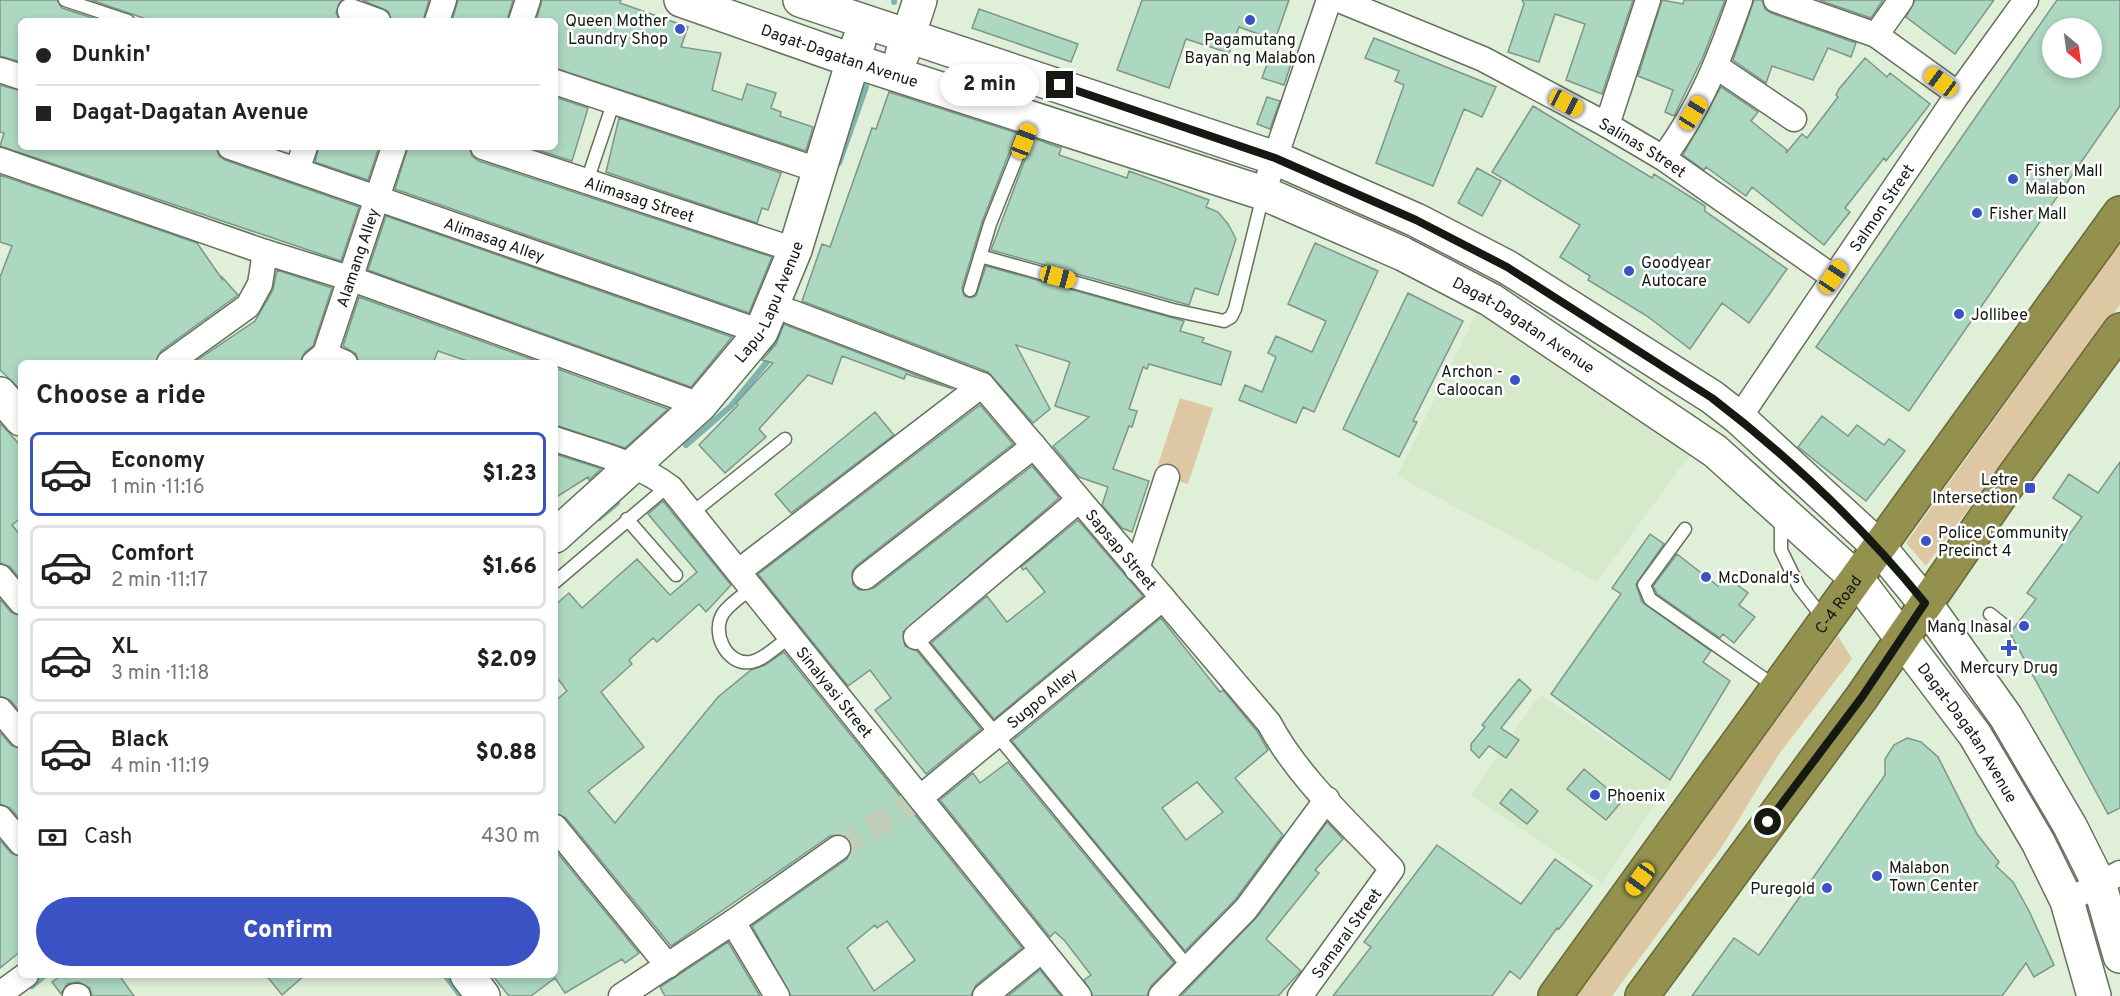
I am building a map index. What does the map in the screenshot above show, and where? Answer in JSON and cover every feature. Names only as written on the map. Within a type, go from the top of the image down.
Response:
[{"type":"highway","name":"C-4 Road","points":[[1555,996],[2120,213]]},
{"type":"highway","points":[[1642,996],[1862,697],[1925,603],[2120,330]]},
{"type":"main road","name":"Dagat-Dagatan Avenue","points":[[681,0],[854,61],[895,72],[1263,194],[1403,254],[1491,300],[1715,451],[1857,579],[1975,735],[2038,842],[2067,901],[2094,996]]},
{"type":"main road","points":[[800,0],[868,10],[909,34],[1275,158],[1416,220],[1507,267],[1712,398],[1739,418],[1879,547],[1925,603],[2006,717],[2070,826],[2110,880],[2120,956]]},
{"type":"main road","points":[[895,72],[920,0]]},
{"type":"main road","name":"Lapu-Lapu Avenue","points":[[558,533],[700,405],[761,332],[795,250],[868,10]]},
{"type":"main road","points":[[0,394],[18,415]]},
{"type":"main road","points":[[469,978],[483,996]]},
{"type":"street","points":[[438,18],[444,0]]},
{"type":"street","points":[[522,18],[528,0]]},
{"type":"street","points":[[1263,194],[1329,0]]},
{"type":"street","name":"Salinas Street","points":[[1339,0],[1483,59],[1607,125],[1663,158],[1833,277]]},
{"type":"street","points":[[1607,125],[1648,0]]},
{"type":"street","points":[[1663,158],[1702,98],[1717,67],[1740,0]]},
{"type":"street","points":[[1776,0],[1876,35],[1958,94]]},
{"type":"street","points":[[1876,35],[1901,0]]},
{"type":"street","name":"Salmon Street","points":[[1739,418],[1958,94],[2026,0]]},
{"type":"street","points":[[350,11],[370,18]]},
{"type":"street","points":[[1717,67],[1794,119]]},
{"type":"street","points":[[0,70],[18,76]]},
{"type":"street","points":[[558,83],[818,170]]},
{"type":"street","name":"Alimasag Alley","points":[[239,150],[761,332]]},
{"type":"street","points":[[297,170],[304,150]]},
{"type":"street","name":"Alamang Alley","points":[[328,360],[392,150]]},
{"type":"street","name":"Alimasag Street","points":[[492,150],[795,250]]},
{"type":"street","points":[[0,160],[265,252],[352,279],[700,405]]},
{"type":"street","points":[[173,360],[248,306],[260,284],[265,252]]},
{"type":"street","name":"Sapsap Street","points":[[791,312],[982,385],[1078,501],[1269,723],[1287,751],[1327,799],[1392,869]]},
{"type":"street","points":[[746,579],[982,385]]},
{"type":"street","name":"Sinalyasi Street","points":[[558,440],[635,466],[656,476],[668,486],[921,796],[1079,996]]},
{"type":"street","points":[[865,577],[1034,446]]},
{"type":"street","points":[[1137,569],[1167,477]]},
{"type":"street","points":[[916,637],[1078,501]]},
{"type":"street","points":[[0,577],[18,598]]},
{"type":"street","name":"Sugpo Alley","points":[[921,796],[1163,598]]},
{"type":"street","points":[[0,710],[18,731]]},
{"type":"street","points":[[1161,996],[1246,909],[1327,799]]},
{"type":"street","points":[[0,818],[18,839]]},
{"type":"street","points":[[558,831],[668,966]]},
{"type":"street","points":[[621,996],[733,922],[838,848]]},
{"type":"street","name":"Samaral Street","points":[[1300,996],[1392,869]]},
{"type":"street","points":[[2067,901],[2110,880]]},
{"type":"street","points":[[733,922],[777,996]]},
{"type":"street","points":[[985,996],[1042,950]]},
{"type":"lane","points":[[65,0],[119,18]]},
{"type":"lane","points":[[587,182],[614,101]]},
{"type":"lane","points":[[970,290],[990,224],[1033,118]]},
{"type":"lane","points":[[980,256],[1173,310],[1224,321],[1231,317],[1236,309],[1263,194]]},
{"type":"lane","points":[[692,513],[786,439]]},
{"type":"lane","points":[[558,579],[668,486]]},
{"type":"lane","points":[[1781,510],[1781,550],[1799,587],[1825,620]]},
{"type":"lane","points":[[627,519],[676,575]]},
{"type":"lane","points":[[1685,529],[1644,585],[1650,599],[1777,687]]},
{"type":"lane","points":[[746,579],[723,613],[719,625],[721,644],[739,662],[750,663],[790,637]]},
{"type":"lane","points":[[1990,614],[2005,626]]},
{"type":"lane","points":[[916,637],[1189,968]]},
{"type":"shaded area","points":[[2120,243],[2120,305],[1926,566],[1906,543]]},
{"type":"shaded area","name":"Archon - Caloocan","points":[[1477,312],[1694,449],[1597,582],[1397,476]]},
{"type":"shaded area","points":[[1180,398],[1213,408],[1188,484],[1155,474]]},
{"type":"shaded area","points":[[1838,636],[1852,659],[1779,754],[1721,848],[1612,996],[1573,996]]},
{"type":"shaded area","points":[[1540,694],[1671,781],[1602,883],[1471,795]]},
{"type":"building","points":[[0,0],[57,0],[62,8],[93,18],[18,18],[18,61],[0,56]]},
{"type":"building","points":[[91,0],[341,0],[336,13],[338,18],[143,18]]},
{"type":"building","points":[[362,0],[429,0],[424,18],[391,18],[388,11]]},
{"type":"building","points":[[458,0],[513,0],[508,18],[453,18]]},
{"type":"building","points":[[542,0],[621,0],[620,3],[688,27],[681,47],[721,53],[712,90],[742,100],[747,84],[776,93],[771,108],[781,112],[780,116],[813,127],[806,151],[558,69],[558,18],[537,18]]},
{"type":"building","points":[[1142,0],[1289,0],[1275,40],[1239,27],[1229,53],[1186,39],[1169,88],[1117,70]]},
{"type":"building","points":[[1522,0],[1633,0],[1602,94],[1566,80],[1585,24],[1555,14],[1539,62],[1508,52],[1524,4]]},
{"type":"building","points":[[1662,0],[1683,4],[1684,0],[1725,0],[1703,57],[1674,116],[1665,112],[1673,90],[1638,76]]},
{"type":"building","points":[[1754,0],[1762,0],[1765,9],[1771,13],[1856,43],[1851,57],[1828,48],[1813,80],[1772,66],[1766,83],[1733,60]]},
{"type":"building","points":[[1819,0],[1883,0],[1871,18]]},
{"type":"building","points":[[1915,0],[1994,0],[1955,54],[1906,17]]},
{"type":"building","name":"Fisher Mall","points":[[2057,0],[2120,0],[2120,106],[1909,411],[1816,347],[2042,22],[2042,78],[2102,78],[2102,18],[2044,18]]},
{"type":"building","points":[[979,9],[1078,44],[1071,62],[972,28]]},
{"type":"building","points":[[1374,38],[1496,87],[1482,117],[1464,109],[1433,186],[1376,163],[1404,85],[1395,81],[1399,71],[1365,58]]},
{"type":"building","points":[[1270,56],[1291,64],[1284,85],[1262,78]]},
{"type":"building","points":[[1865,58],[1887,77],[1890,73],[1930,104],[1886,161],[1884,158],[1845,208],[1850,212],[1824,245],[1752,187],[1746,196],[1706,167],[1704,170],[1683,155],[1721,87],[1758,112],[1751,121],[1787,150],[1786,153],[1802,134],[1807,138],[1838,97],[1836,95],[1839,89]]},
{"type":"building","points":[[0,85],[18,90],[18,150],[217,150],[219,156],[225,160],[359,207],[341,261],[0,146],[4,133],[0,132]]},
{"type":"building","points":[[889,92],[1017,133],[982,222],[962,288],[964,296],[971,298],[976,296],[986,266],[1184,321],[1180,331],[1204,338],[1202,342],[1231,352],[1221,385],[1149,364],[1147,369],[1143,367],[1129,409],[1137,411],[1113,469],[1149,481],[1132,532],[1122,528],[1102,505],[1108,487],[1079,477],[1053,446],[1089,417],[1055,406],[1070,362],[1016,345],[1050,409],[1033,423],[988,372],[802,301],[822,244],[830,247],[872,128],[876,129]]},
{"type":"building","points":[[1267,97],[1280,101],[1270,129],[1257,124]]},
{"type":"building","points":[[558,98],[588,108],[572,161],[537,150],[558,150]]},
{"type":"building","points":[[1533,106],[1652,178],[1654,174],[1705,206],[1705,211],[1787,269],[1749,323],[1722,303],[1690,349],[1647,316],[1588,280],[1590,276],[1560,257],[1580,225],[1492,172]]},
{"type":"building","points":[[619,118],[781,173],[768,210],[762,208],[757,223],[606,172]]},
{"type":"building","points":[[1033,138],[1061,148],[1059,155],[1127,178],[1129,171],[1209,200],[1206,207],[1218,212],[1236,239],[1218,295],[1195,288],[1189,305],[991,250]]},
{"type":"building","points":[[318,150],[378,150],[368,180],[315,162]]},
{"type":"building","points":[[407,150],[470,150],[472,156],[479,161],[772,257],[749,313],[395,189]]},
{"type":"building","points":[[1477,168],[1501,181],[1482,216],[1458,203]]},
{"type":"building","points":[[0,175],[197,243],[222,279],[222,277],[238,295],[161,351],[156,360],[18,360],[18,387],[0,370],[0,277],[12,246],[0,242]]},
{"type":"building","points":[[386,216],[732,337],[691,387],[368,270]]},
{"type":"building","points":[[1315,243],[1378,271],[1314,412],[1303,407],[1296,423],[1239,400],[1245,385],[1262,392],[1276,357],[1268,353],[1276,336],[1312,352],[1326,321],[1288,304]]},
{"type":"building","points":[[277,270],[332,288],[313,346],[305,352],[301,360],[197,360],[255,321],[273,290]]},
{"type":"building","points":[[1408,293],[1463,321],[1413,421],[1417,422],[1399,457],[1343,429]]},
{"type":"building","points":[[359,297],[534,360],[464,360],[438,351],[434,360],[358,360],[356,354],[343,346]]},
{"type":"building","points":[[784,324],[953,389],[906,374],[904,379],[842,356],[832,384],[808,375],[759,429],[766,437],[725,473],[699,445],[738,405],[736,403],[773,363],[762,360],[776,344]]},
{"type":"building","points":[[558,369],[668,409],[625,448],[558,426]]},
{"type":"building","points":[[980,405],[1013,444],[856,566],[852,572],[853,585],[859,590],[874,588],[1032,466],[1059,498],[903,632],[905,646],[917,651],[981,729],[926,774],[875,710],[891,698],[870,670],[848,686],[758,574]]},
{"type":"building","points":[[875,412],[894,435],[791,513],[775,494]]},
{"type":"building","points":[[1822,416],[1848,436],[1857,425],[1884,445],[1889,439],[1905,451],[1866,501],[1798,447]]},
{"type":"building","points":[[0,423],[18,443],[18,520],[12,525],[18,532],[18,576],[10,567],[0,563]]},
{"type":"building","points":[[558,455],[601,469],[589,480],[588,477],[558,496]]},
{"type":"building","points":[[2120,462],[2120,808],[2108,814],[2010,633],[2036,599],[2027,593],[2082,517],[2053,498],[2069,474],[2098,493]]},
{"type":"building","points":[[663,501],[731,585],[706,612],[699,604],[657,642],[653,638],[629,660],[632,664],[601,692],[644,747],[588,791],[615,823],[718,697],[751,670],[765,665],[784,652],[1022,948],[976,985],[971,996],[791,996],[752,926],[847,859],[852,846],[843,835],[830,836],[671,946],[566,818],[558,814],[558,698],[567,691],[558,679],[558,602],[569,593],[582,608],[637,559],[670,595],[697,572],[648,514]],"holes":[[[887,921],[915,960],[874,991],[847,948],[875,925],[877,928]]]},
{"type":"building","points":[[1078,520],[1143,596],[994,719],[931,643],[987,596],[1007,622],[1045,592],[1026,568],[1023,570],[1021,567]]},
{"type":"building","points":[[1650,534],[1664,544],[1636,584],[1642,602],[1711,651],[1703,662],[1730,681],[1670,780],[1551,694],[1621,594],[1612,588]]},
{"type":"building","points":[[1677,554],[1718,586],[1726,576],[1748,593],[1739,605],[1755,617],[1734,643],[1723,634],[1720,638],[1657,594],[1653,586]]},
{"type":"building","points":[[0,599],[11,612],[18,615],[18,709],[10,700],[0,696]]},
{"type":"building","points":[[1161,618],[1220,692],[1223,690],[1257,731],[1268,750],[1235,778],[1283,835],[1235,900],[1185,951],[1012,741]],"holes":[[[1197,782],[1223,812],[1186,840],[1162,808]]]},
{"type":"building","points":[[1519,679],[1531,690],[1501,728],[1519,740],[1506,758],[1489,746],[1479,758],[1471,750],[1471,744],[1485,727],[1482,725]]},
{"type":"building","points":[[0,732],[11,745],[18,748],[18,817],[10,808],[0,804]]},
{"type":"building","points":[[1907,738],[1921,742],[1938,757],[1977,834],[1999,862],[1996,866],[2013,882],[2054,965],[2034,977],[2026,963],[2002,996],[1692,996],[1734,938],[1759,955],[1885,775],[1885,759],[1894,745]]},
{"type":"building","points":[[1008,762],[1174,963],[1151,986],[1147,996],[1093,996],[1084,980],[1091,975],[1065,941],[1055,932],[1050,937],[940,800],[973,773],[980,783]]},
{"type":"building","name":"Phoenix","points":[[1584,769],[1622,801],[1606,820],[1567,789]]},
{"type":"building","points":[[1511,789],[1538,811],[1527,824],[1500,803]]},
{"type":"building","points":[[1327,822],[1343,839],[1315,870],[1319,873],[1266,939],[1301,971],[1278,996],[1181,996],[1257,917]]},
{"type":"building","points":[[0,840],[11,853],[18,856],[18,953],[0,968]]},
{"type":"building","points":[[1437,845],[1521,904],[1555,859],[1592,886],[1559,929],[1557,928],[1520,979],[1510,971],[1492,996],[1333,996],[1371,947],[1364,942]]},
{"type":"building","points":[[558,854],[639,953],[625,963],[622,959],[565,993],[555,978],[558,978]]},
{"type":"building","points":[[728,942],[760,996],[665,996],[660,987]]},
{"type":"building","points":[[1040,970],[1061,996],[1008,996]]},
{"type":"building","points":[[58,978],[121,978],[134,996],[92,996],[90,988],[78,982],[67,984],[61,994],[52,982]]},
{"type":"building","points":[[268,978],[302,978],[282,995]]},
{"type":"building","points":[[494,978],[555,978],[531,996],[509,996]]},
{"type":"waterway","points":[[839,163],[866,87]]},
{"type":"waterway","points":[[686,445],[731,406],[767,362],[778,334]]},
{"type":"waterway","points":[[599,518],[617,503]]},
{"type":"waterway","points":[[32,986],[41,978]]},
{"type":"waterway","points":[[447,978],[461,996]]},
{"type":"tunnel","points":[[838,848],[921,797]]},
{"type":"place","name":"Pagamutang Bayan ng Malabon","points":[[1250,20]]},
{"type":"place","name":"Queen Mother Laundry Shop","points":[[680,29]]},
{"type":"place","name":"Fisher Mall Malabon","points":[[2013,179]]},
{"type":"place","name":"Fisher Mall","points":[[1977,213]]},
{"type":"place","name":"Goodyear Autocare","points":[[1629,271]]},
{"type":"place","name":"Jollibee","points":[[1959,314]]},
{"type":"place","name":"Archon - Caloocan","points":[[1515,380]]},
{"type":"place","name":"Letre Intersection","points":[[2030,488]]},
{"type":"place","name":"Police Community Precinct 4","points":[[1926,541]]},
{"type":"place","name":"McDonald's","points":[[1706,577]]},
{"type":"place","name":"Mang Inasal","points":[[2024,626]]},
{"type":"place","name":"Mercury Drug","points":[[2009,648]]},
{"type":"place","name":"Phoenix","points":[[1595,795]]},
{"type":"place","name":"Malabon Town Center","points":[[1877,876]]},
{"type":"place","name":"Puregold","points":[[1827,888]]},
{"type":"route","points":[[1060,85],[1275,158],[1416,220],[1507,267],[1712,398],[1739,418],[1879,547],[1925,603],[1862,697],[1768,822]]}]
